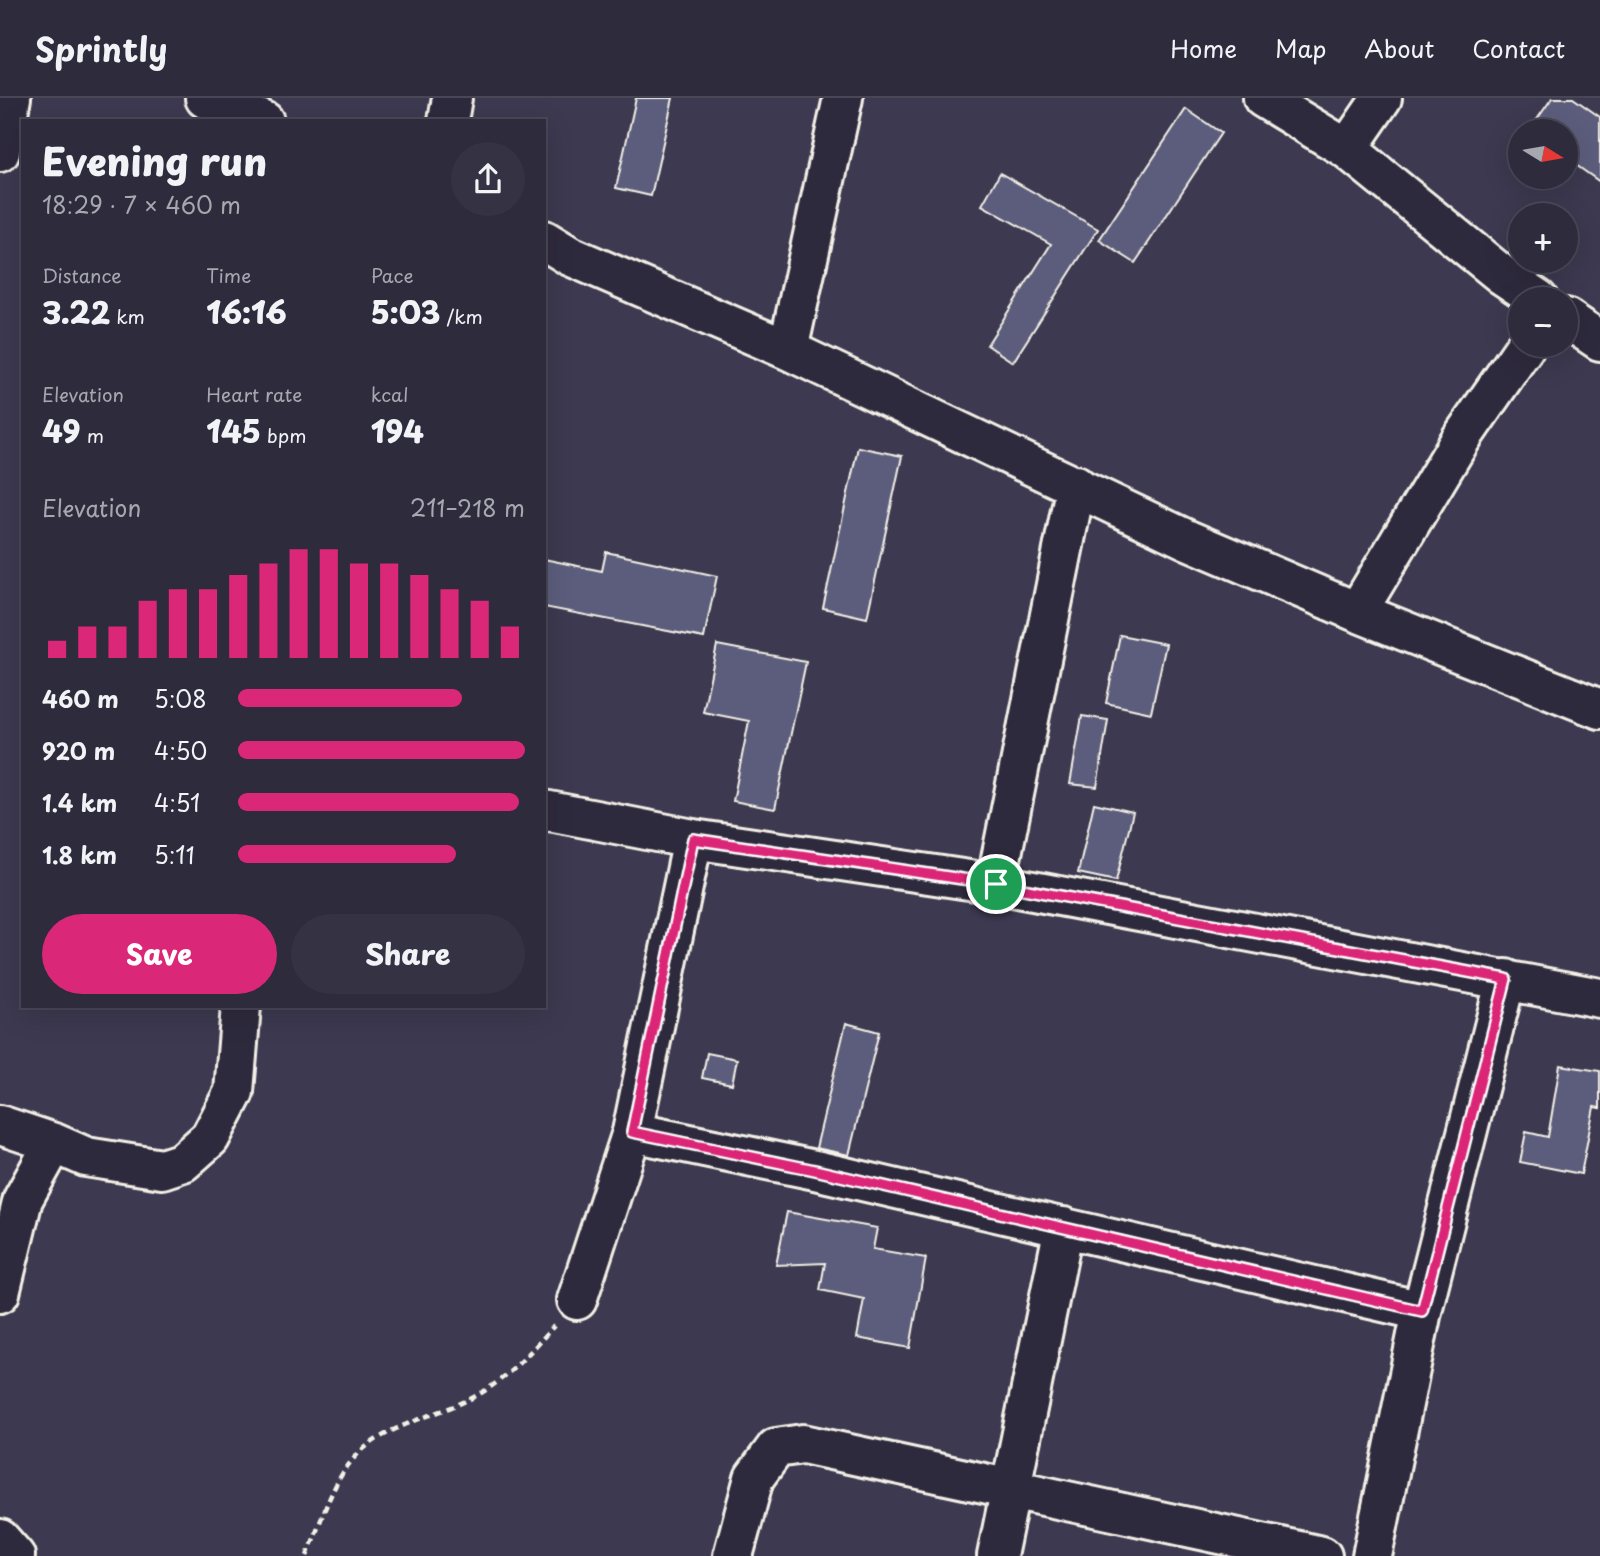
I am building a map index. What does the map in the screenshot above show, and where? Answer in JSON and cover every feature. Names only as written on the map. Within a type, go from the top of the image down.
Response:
[{"type":"street","points":[[0,152],[12,98]]},
{"type":"street","points":[[205,98],[259,119]]},
{"type":"street","points":[[448,119],[452,98]]},
{"type":"street","points":[[788,350],[843,98]]},
{"type":"street","points":[[1262,98],[1347,149],[1520,287]]},
{"type":"street","points":[[1347,149],[1382,98]]},
{"type":"street","points":[[546,241],[570,256],[788,350],[1188,540],[1357,612],[1600,709]]},
{"type":"street","points":[[1578,326],[1600,341]]},
{"type":"street","points":[[1357,612],[1461,439],[1518,357]]},
{"type":"street","points":[[996,884],[1076,485]]},
{"type":"street","points":[[546,810],[693,839],[996,884],[1600,998]]},
{"type":"street","points":[[577,1300],[632,1132],[693,839]]},
{"type":"street","points":[[1372,1556],[1422,1311],[1506,979]]},
{"type":"street","points":[[0,1125],[86,1157],[162,1169],[183,1162],[210,1138],[234,1092],[241,1008]]},
{"type":"street","points":[[632,1132],[815,1170],[1422,1311]]},
{"type":"street","points":[[0,1293],[23,1199],[54,1143]]},
{"type":"street","points":[[998,1556],[1064,1227]]},
{"type":"street","points":[[733,1556],[754,1478],[776,1448],[803,1444],[1322,1556]]},
{"type":"street","points":[[0,1539],[15,1556]]},
{"type":"path","points":[[307,1556],[337,1483],[357,1455],[393,1431],[470,1399],[508,1376],[577,1300]]},
{"type":"building","points":[[636,98],[673,98],[651,196],[616,188]]},
{"type":"building","points":[[1552,98],[1573,98],[1600,117],[1600,182],[1578,166],[1578,119],[1537,119]]},
{"type":"building","points":[[1186,109],[1221,133],[1135,263],[1099,240]]},
{"type":"building","points":[[1000,173],[1098,229],[1013,362],[987,345],[1051,244],[982,205]]},
{"type":"building","points":[[858,447],[902,456],[867,618],[823,608]]},
{"type":"building","points":[[606,552],[717,576],[704,638],[546,607],[546,559],[602,571]]},
{"type":"building","points":[[1120,635],[1166,644],[1151,713],[1106,703]]},
{"type":"building","points":[[717,645],[806,662],[775,809],[733,801],[749,721],[703,712]]},
{"type":"building","points":[[1082,716],[1108,720],[1097,787],[1070,784]]},
{"type":"building","points":[[1094,803],[1133,812],[1116,881],[1078,873]]},
{"type":"building","points":[[846,1023],[879,1032],[849,1155],[816,1148]]},
{"type":"building","points":[[707,1053],[737,1059],[732,1084],[702,1078]]},
{"type":"building","points":[[1560,1065],[1600,1071],[1600,1108],[1594,1107],[1581,1174],[1520,1162],[1526,1132],[1548,1137]]},
{"type":"building","points":[[787,1212],[877,1228],[873,1249],[926,1258],[910,1348],[857,1338],[864,1299],[820,1290],[825,1263],[776,1265]]},
{"type":"route","points":[[693,839],[996,884],[1506,979],[1422,1311],[815,1170],[632,1132],[693,839]]}]
